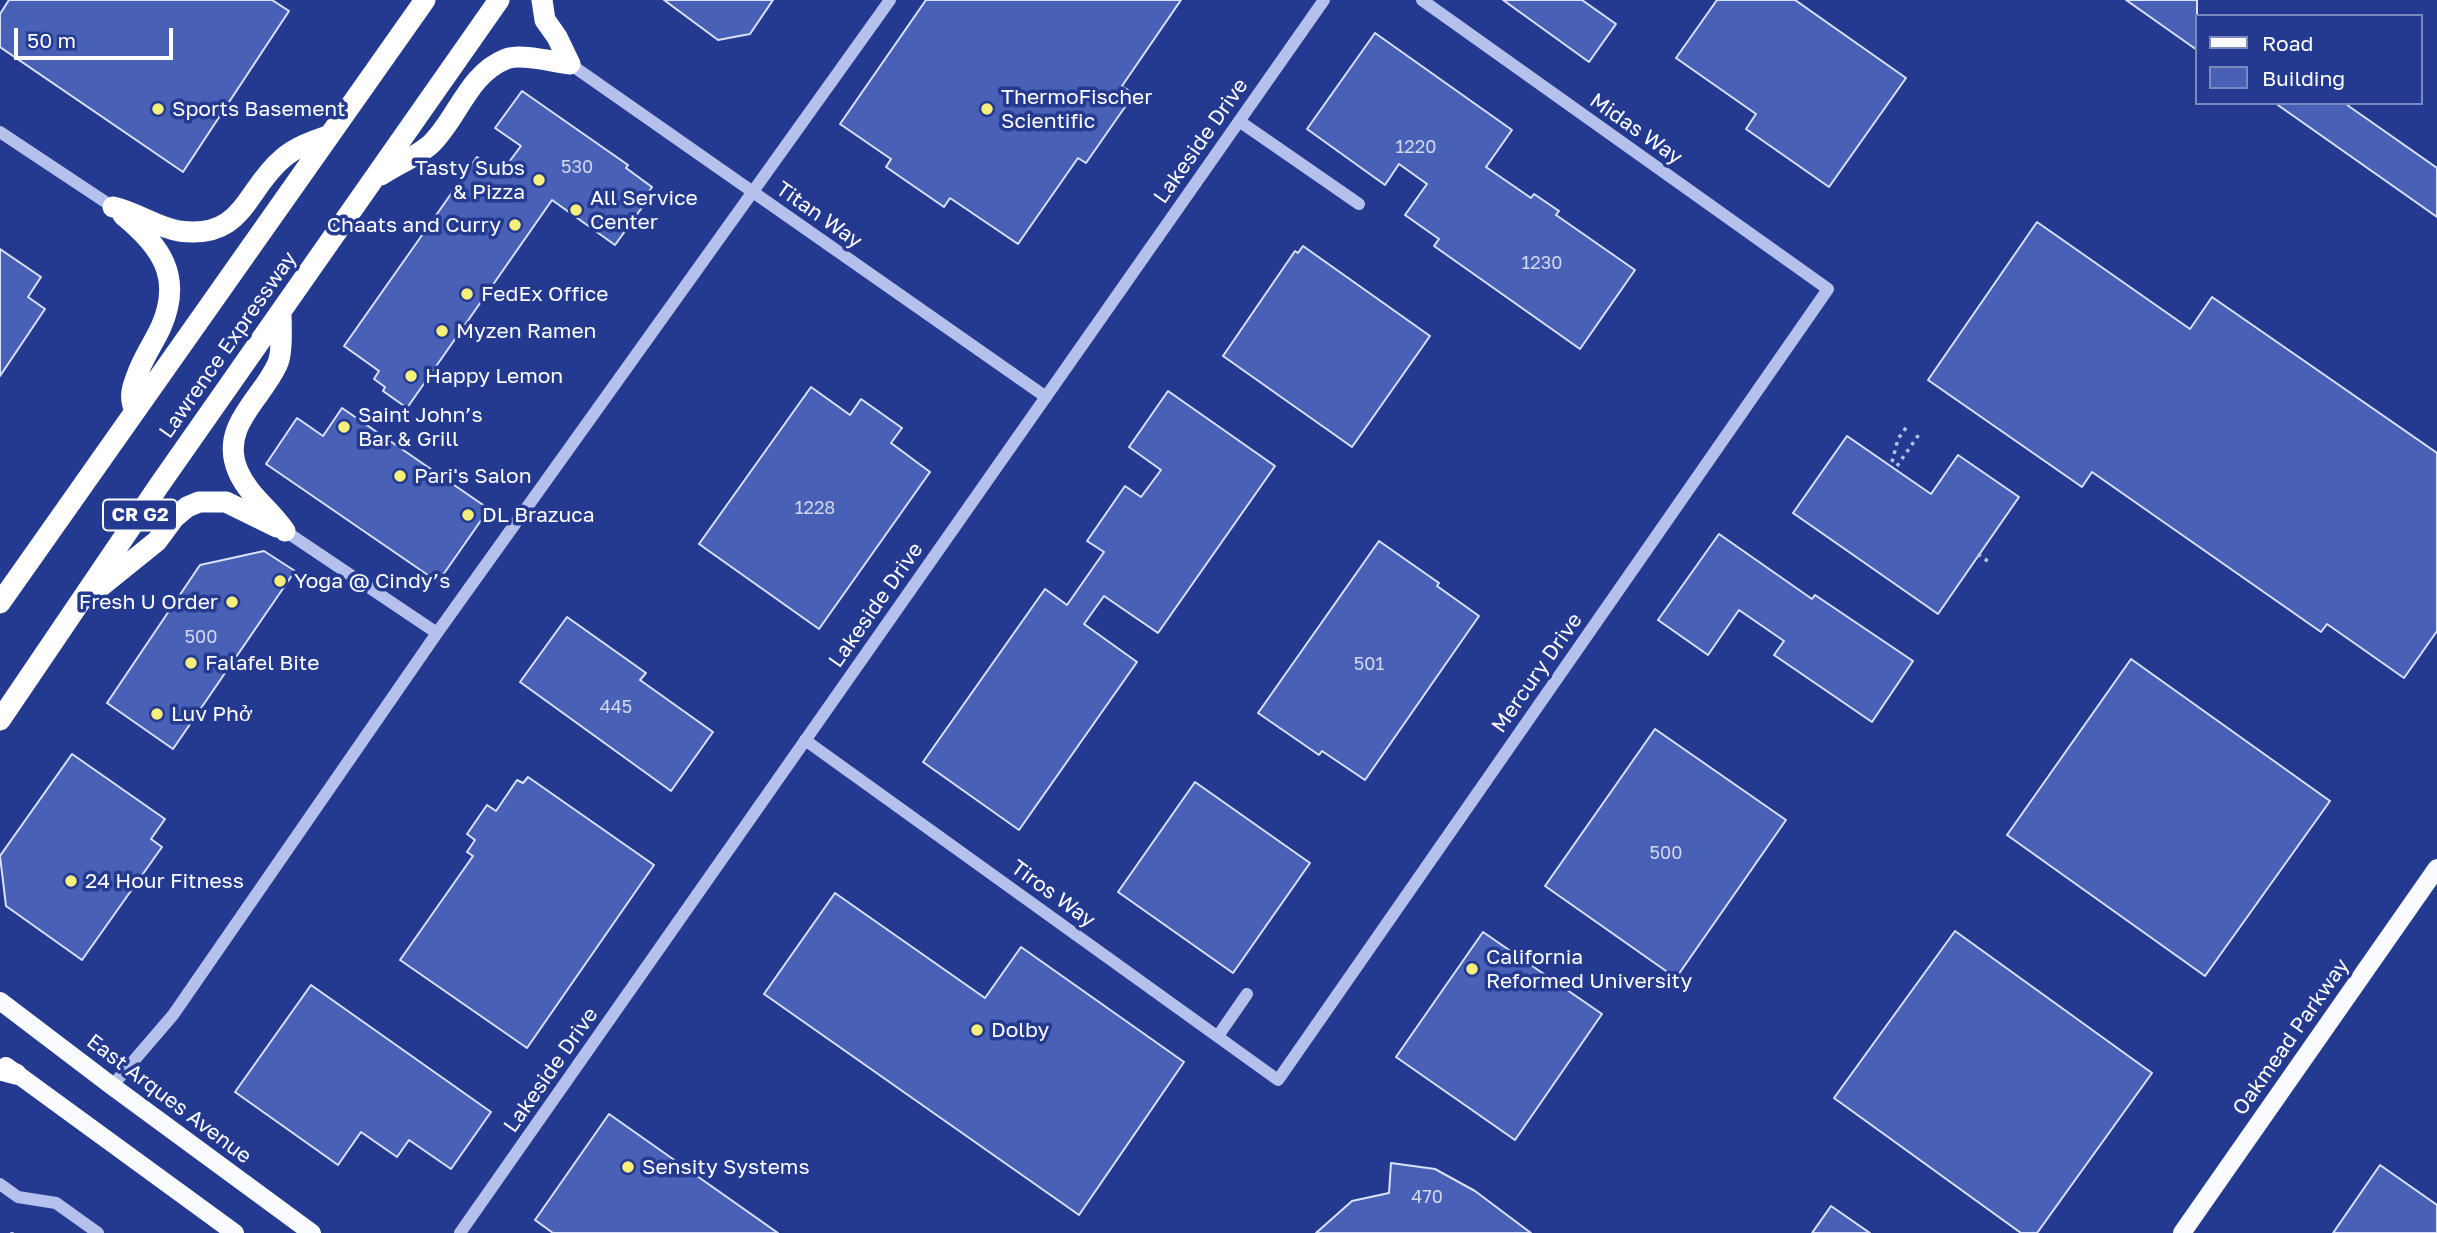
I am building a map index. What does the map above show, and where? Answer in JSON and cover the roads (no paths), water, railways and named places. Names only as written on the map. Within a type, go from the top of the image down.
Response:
[{"type":"highway","name":"Lawrence Expressway","points":[[0,603],[425,0]]},
{"type":"highway","name":"Lawrence Expressway","points":[[0,720],[160,484],[499,0]]},
{"type":"highway","points":[[542,0],[545,20],[570,64]]},
{"type":"highway","points":[[373,180],[431,144],[475,83],[492,67],[506,59],[532,58],[570,64]]},
{"type":"highway","points":[[113,207],[133,212],[179,231],[207,230],[234,218],[281,159],[293,150],[330,135]]},
{"type":"highway","points":[[113,207],[156,247],[169,280],[162,324],[132,388],[130,400],[135,411]]},
{"type":"highway","points":[[281,311],[278,363],[244,412],[236,431],[233,450],[235,463],[245,484],[285,531]]},
{"type":"highway","points":[[81,602],[157,541],[174,518],[187,507],[199,502],[226,502],[285,531]]},
{"type":"main road","name":"Oakmead Parkway","points":[[2182,1233],[2437,868]]},
{"type":"main road","name":"East Arques Avenue","points":[[0,1000],[312,1233]]},
{"type":"main road","points":[[5,1069],[235,1233]]},
{"type":"street","points":[[112,1086],[173,1015],[437,633],[890,0]]},
{"type":"street","name":"Lakeside Drive","points":[[460,1233],[1324,0]]},
{"type":"street","name":"Midas Way","points":[[1422,0],[1828,289]]},
{"type":"street","name":"Titan Way","points":[[570,64],[1046,397]]},
{"type":"street","points":[[1239,121],[1359,204]]},
{"type":"street","points":[[0,132],[113,207]]},
{"type":"street","name":"Mercury Drive","points":[[1278,1080],[1828,289]]},
{"type":"street","points":[[285,531],[437,633]]},
{"type":"street","name":"Tiros Way","points":[[805,740],[1278,1080]]},
{"type":"street","points":[[1218,1036],[1247,994]]},
{"type":"street","points":[[0,1184],[18,1197],[56,1203],[98,1233]]},
{"type":"place","name":"Sports Basement","points":[[158,109]]},
{"type":"place","name":"ThermoFischer Scientific","points":[[987,109]]},
{"type":"place","name":"Tasty Subs & Pizza","points":[[539,180]]},
{"type":"place","name":"All Service Center","points":[[576,210]]},
{"type":"place","name":"Chaats and Curry","points":[[515,225]]},
{"type":"place","name":"FedEx Office","points":[[467,294]]},
{"type":"place","name":"Myzen Ramen","points":[[442,331]]},
{"type":"place","name":"Happy Lemon","points":[[411,376]]},
{"type":"place","name":"Saint John’s Bar & Grill","points":[[344,427]]},
{"type":"place","name":"Pari's Salon","points":[[400,476]]},
{"type":"place","name":"DL Brazuca","points":[[468,515]]},
{"type":"place","name":"Yoga @ Cindy’s","points":[[280,581]]},
{"type":"place","name":"Fresh U Order","points":[[232,602]]},
{"type":"place","name":"Falafel Bite","points":[[191,663]]},
{"type":"place","name":"Luv Phở","points":[[157,714]]},
{"type":"place","name":"24 Hour Fitness","points":[[71,881]]},
{"type":"place","name":"California Reformed University","points":[[1472,969]]},
{"type":"place","name":"Dolby","points":[[977,1030]]},
{"type":"place","name":"Sensity Systems","points":[[628,1167]]}]
